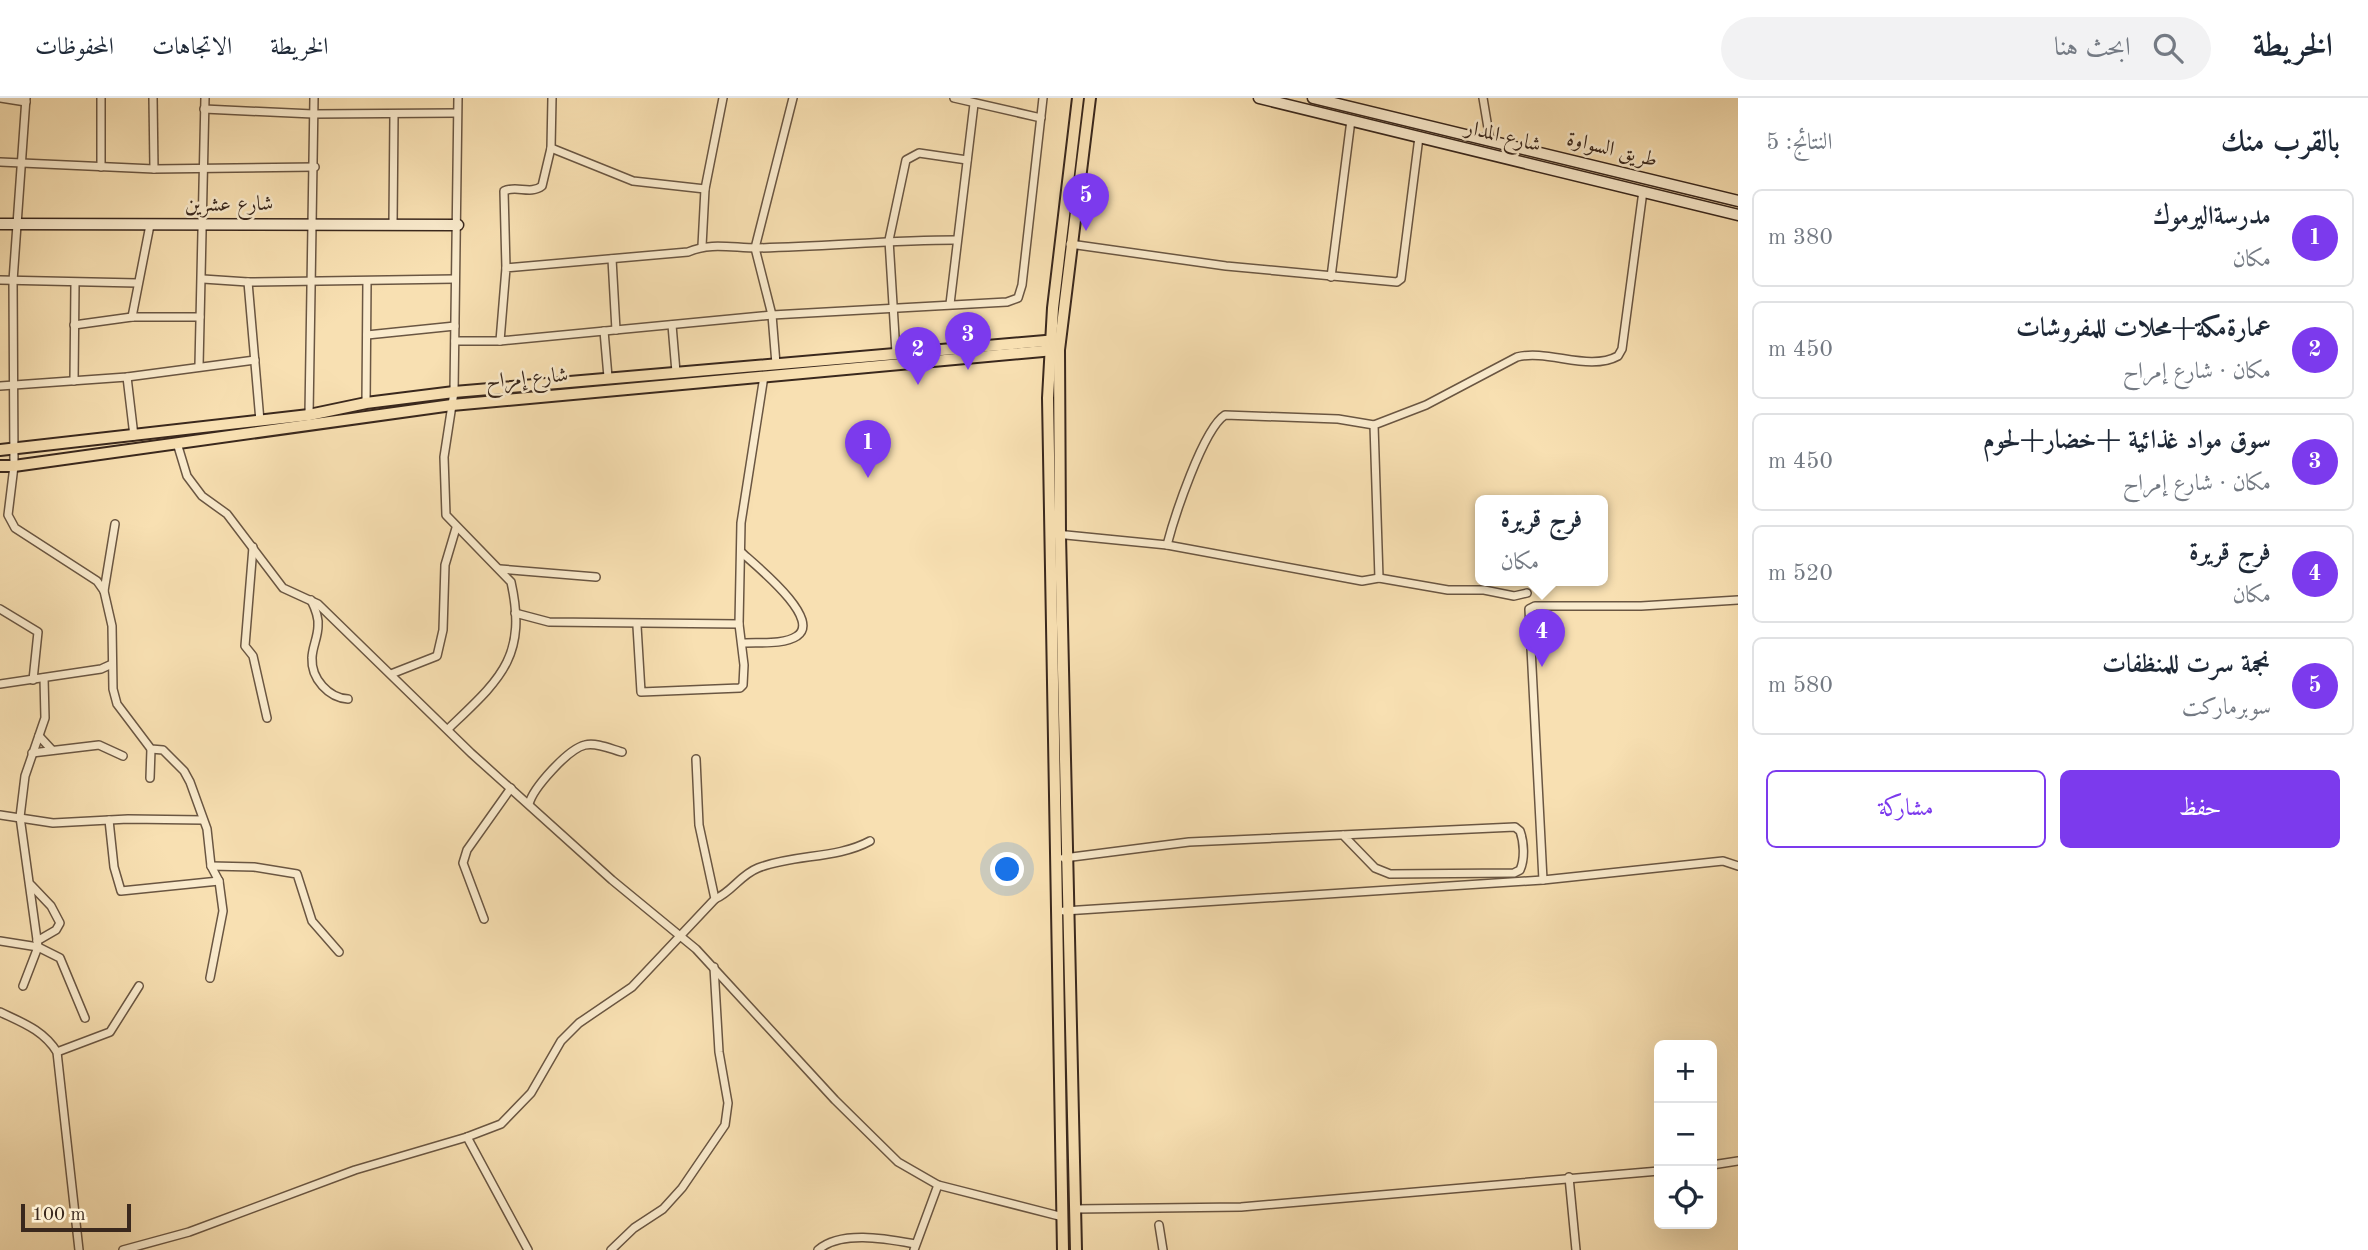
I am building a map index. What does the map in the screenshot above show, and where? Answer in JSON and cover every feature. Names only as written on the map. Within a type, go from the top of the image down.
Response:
[{"type":"main road","points":[[1063,1250],[1062,911],[1054,534],[1055,345],[1078,98]]},
{"type":"main road","points":[[1055,345],[1090,98]]},
{"type":"main road","name":"شارع إمراح","points":[[0,450],[309,415],[366,403],[454,392],[896,353],[1055,345]]},
{"type":"main road","name":"شارع إمراح","points":[[0,466],[452,405],[1055,345]]},
{"type":"main road","points":[[1062,911],[1076,1250]]},
{"type":"street","points":[[101,98],[101,167]]},
{"type":"street","points":[[153,98],[154,169]]},
{"type":"street","points":[[199,366],[203,279],[201,167],[205,98]]},
{"type":"street","points":[[309,415],[314,98]]},
{"type":"street","points":[[448,729],[502,674],[514,644],[515,613],[511,582],[446,515],[444,457],[454,392],[458,98]]},
{"type":"street","points":[[500,341],[506,268],[504,191],[540,189],[551,148],[552,98]]},
{"type":"street","points":[[702,246],[705,189],[723,98]]},
{"type":"street","points":[[776,364],[772,315],[755,248],[793,98]]},
{"type":"street","points":[[954,98],[1041,118]]},
{"type":"street","points":[[455,341],[500,341],[772,315],[1007,302],[1018,298],[1043,98]]},
{"type":"street","name":"شارع المدار","points":[[1259,98],[1738,215]]},
{"type":"street","name":"طريق السواوة","points":[[1313,98],[1738,201]]},
{"type":"street","points":[[1483,98],[1490,140]]},
{"type":"street","points":[[0,99],[26,100],[13,281],[14,466],[10,523],[97,581],[104,591]]},
{"type":"street","points":[[950,304],[974,104]]},
{"type":"street","points":[[204,109],[313,114],[457,113]]},
{"type":"street","points":[[393,223],[394,114]]},
{"type":"street","points":[[1331,277],[1351,120]]},
{"type":"street","points":[[1070,244],[1331,277],[1397,282],[1401,279],[1419,137]]},
{"type":"street","points":[[551,148],[634,181],[705,189]]},
{"type":"street","points":[[896,353],[889,240],[905,160],[919,153],[967,160]]},
{"type":"street","points":[[0,162],[154,169],[315,167]]},
{"type":"street","points":[[1167,545],[1175,513],[1210,435],[1225,415],[1338,419],[1374,425],[1436,400],[1517,357],[1531,355],[1601,361],[1618,356],[1622,349],[1643,191]]},
{"type":"street","name":"شارع عشرين","points":[[0,224],[458,225]]},
{"type":"street","points":[[132,317],[150,225]]},
{"type":"street","points":[[506,268],[688,253],[702,246],[755,248],[889,240],[956,240]]},
{"type":"street","points":[[612,259],[616,330]]},
{"type":"street","points":[[203,279],[248,282],[456,279]]},
{"type":"street","points":[[0,281],[137,283]]},
{"type":"street","points":[[366,281],[366,403]]},
{"type":"street","points":[[248,282],[260,421]]},
{"type":"street","points":[[74,381],[75,284]]},
{"type":"street","points":[[74,326],[132,317],[200,317]]},
{"type":"street","points":[[672,325],[676,372]]},
{"type":"street","points":[[367,335],[455,326]]},
{"type":"street","points":[[604,331],[608,377]]},
{"type":"street","points":[[0,386],[127,377],[255,360]]},
{"type":"street","points":[[637,625],[640,688],[644,693],[740,688],[744,680],[743,643],[739,624],[742,512],[764,376]]},
{"type":"street","points":[[127,377],[134,436]]},
{"type":"street","points":[[1374,425],[1380,578]]},
{"type":"street","points":[[177,443],[187,476],[202,496],[227,514],[283,588],[311,599],[612,880],[681,936],[714,967],[835,1100],[898,1162],[938,1185],[1063,1217]]},
{"type":"street","points":[[115,524],[104,591],[114,644],[113,689],[117,704],[151,749],[150,778]]},
{"type":"street","points":[[391,674],[437,656],[443,630],[446,565],[456,528]]},
{"type":"street","points":[[1054,534],[1167,545],[1362,581],[1380,578],[1448,590],[1484,590],[1514,596],[1527,593]]},
{"type":"street","points":[[253,546],[245,646],[253,656],[267,718]]},
{"type":"street","points":[[741,552],[791,599],[804,621],[803,630],[788,640],[743,643]]},
{"type":"street","points":[[499,569],[596,577]]},
{"type":"street","points":[[311,599],[318,626],[313,668],[317,680],[330,694],[348,699]]},
{"type":"street","points":[[1543,880],[1529,609],[1535,606],[1641,606],[1738,600]]},
{"type":"street","points":[[0,609],[38,632],[33,680]]},
{"type":"street","points":[[515,613],[549,622],[739,624]]},
{"type":"street","points":[[0,684],[112,664]]},
{"type":"street","points":[[23,986],[37,944],[20,817],[25,776],[47,703],[44,678]]},
{"type":"street","points":[[39,736],[52,750]]},
{"type":"street","points":[[529,804],[531,794],[542,781],[580,746],[593,744],[622,752]]},
{"type":"street","points":[[32,753],[99,745],[123,756]]},
{"type":"street","points":[[151,749],[163,750],[184,771],[203,820],[211,866],[219,881],[223,911],[210,978]]},
{"type":"street","points":[[696,760],[699,825],[715,900]]},
{"type":"street","points":[[484,919],[479,900],[465,874],[464,858],[511,788]]},
{"type":"street","points":[[0,816],[53,823],[203,820]]},
{"type":"street","points":[[109,820],[114,867],[121,891],[219,881]]},
{"type":"street","points":[[1061,858],[1189,842],[1515,827],[1522,837],[1523,864],[1520,870],[1514,873],[1390,874],[1375,868],[1343,835]]},
{"type":"street","points":[[123,1250],[252,1210],[355,1170],[467,1137],[500,1124],[531,1093],[561,1041],[579,1023],[632,987],[715,900],[730,891],[745,874],[761,867],[845,850],[870,841]]},
{"type":"street","points":[[1062,911],[1543,880],[1723,860],[1738,866]]},
{"type":"street","points":[[211,866],[232,865],[296,874],[312,921],[339,952]]},
{"type":"street","points":[[30,885],[51,906],[60,923],[56,930],[37,944]]},
{"type":"street","points":[[0,941],[37,944],[60,958],[85,1018]]},
{"type":"street","points":[[611,1250],[673,1199],[725,1125],[728,1103],[719,1052],[714,967]]},
{"type":"street","points":[[57,1052],[110,1032],[139,986]]},
{"type":"street","points":[[0,1012],[48,1038],[57,1052],[79,1250]]},
{"type":"street","points":[[467,1137],[528,1250]]},
{"type":"street","points":[[1717,1164],[1738,1161]]},
{"type":"street","points":[[1075,1209],[1241,1206],[1654,1171]]},
{"type":"street","points":[[1569,1177],[1576,1250]]},
{"type":"street","points":[[818,1250],[836,1241],[859,1239],[915,1247],[938,1185]]},
{"type":"street","points":[[1159,1225],[1163,1250]]},
{"type":"place","name":"نجمة سرت للمنظفات","points":[[1086,231]]},
{"type":"place","name":"سوق مواد غذائية +خضار+لحوم","points":[[968,370]]},
{"type":"place","name":"عمارةمكة+محلات للمفروشات","points":[[918,385]]},
{"type":"place","name":"مدرسةاليرموك","points":[[868,478]]},
{"type":"place","name":"فرج قريرة","points":[[1542,667]]}]
